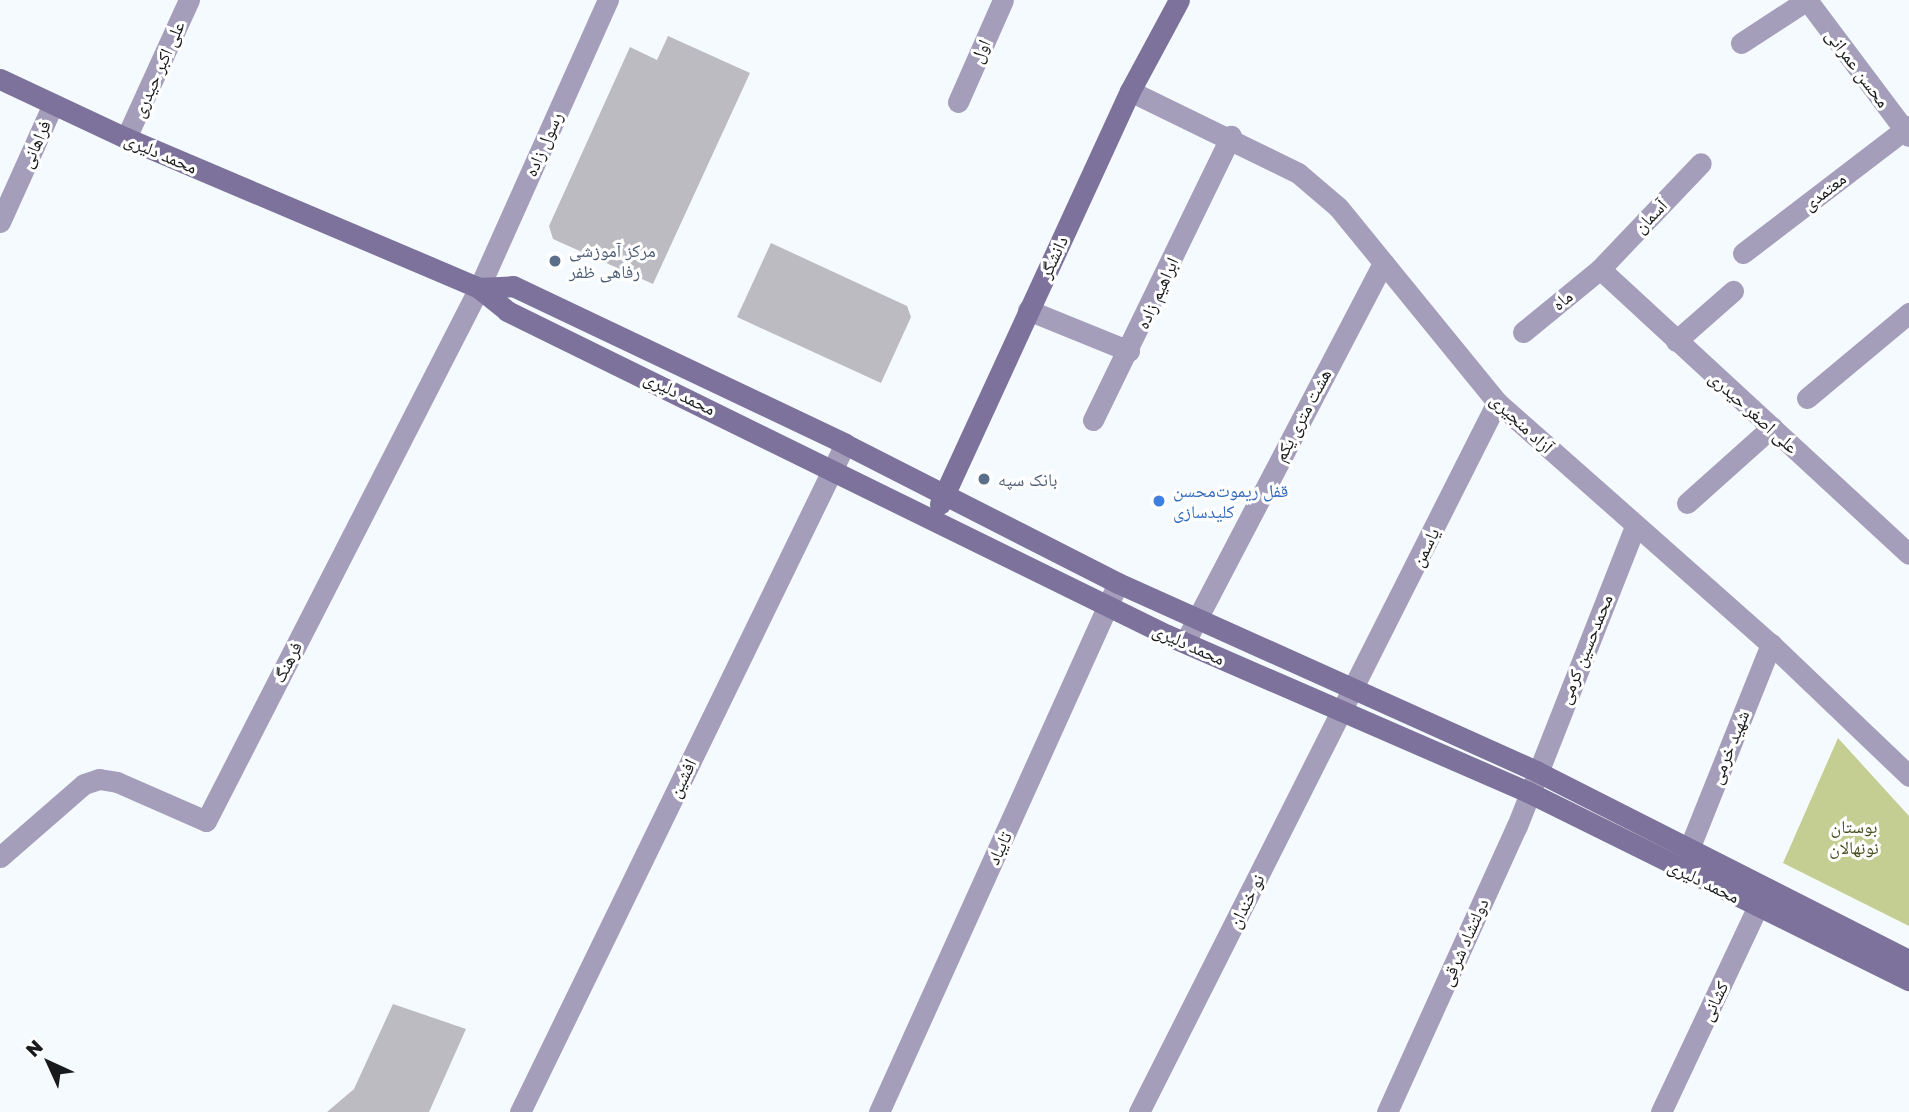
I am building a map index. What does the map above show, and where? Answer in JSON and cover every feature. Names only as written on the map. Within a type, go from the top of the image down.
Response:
[{"type":"main road","name":"دانشگر","points":[[933,518],[1130,91],[1179,0]]},
{"type":"main road","name":"محمد دلیری","points":[[0,79],[126,138],[479,288],[507,311],[1185,642],[1762,898],[1909,960]]},
{"type":"main road","name":"محمد دلیری","points":[[479,288],[513,286],[945,493],[1118,583],[1353,692],[1536,771],[1689,849],[1762,898],[1909,980]]},
{"type":"street","name":"علی اکبر حیدری","points":[[126,138],[189,0]]},
{"type":"street","name":"رسول زاده","points":[[479,288],[608,0]]},
{"type":"street","name":"اول","points":[[958,102],[1003,0]]},
{"type":"street","points":[[1741,43],[1807,0]]},
{"type":"street","name":"محسن عمرانی","points":[[1807,0],[1907,131]]},
{"type":"street","name":"آزاد منجیری","points":[[1130,91],[1231,136],[1298,173],[1338,207],[1497,402],[1635,527],[1771,644],[1909,776]]},
{"type":"street","name":"فراهانی","points":[[0,222],[53,104]]},
{"type":"street","name":"معتمدی","points":[[1743,253],[1907,131]]},
{"type":"street","name":"ابراهیم زاده","points":[[1093,420],[1129,351],[1231,136]]},
{"type":"street","name":"آسمان","points":[[1600,269],[1701,163]]},
{"type":"street","name":"هشت متری یکم","points":[[1185,642],[1194,617],[1383,262]]},
{"type":"street","name":"ماه","points":[[1523,332],[1600,269]]},
{"type":"street","name":"علی اصغر حیدری","points":[[1600,269],[1909,554]]},
{"type":"street","name":"فرهنگ","points":[[0,857],[84,783],[99,779],[117,782],[205,821],[479,288]]},
{"type":"street","points":[[1676,341],[1733,291]]},
{"type":"street","points":[[1028,310],[1129,351]]},
{"type":"street","points":[[1807,398],[1909,313]]},
{"type":"street","name":"یاسمن","points":[[1353,692],[1497,402]]},
{"type":"street","points":[[1687,503],[1772,427]]},
{"type":"street","name":"افشین","points":[[520,1112],[845,444]]},
{"type":"street","name":"محمدحسین کرمی","points":[[1536,771],[1635,527]]},
{"type":"street","name":"تایباد","points":[[879,1112],[1110,606],[1118,583]]},
{"type":"street","name":"شهید خرمی","points":[[1689,849],[1771,644]]},
{"type":"street","name":"نو خندان","points":[[1139,1112],[1340,710],[1353,692]]},
{"type":"street","name":"دولتشاد شرقی","points":[[1387,1112],[1536,771]]},
{"type":"street","name":"کشانی","points":[[1661,1112],[1762,898]]},
{"type":"green space","name":"بوستان نونهالان","points":[[1838,738],[1909,816],[1909,926],[1783,863]]},
{"type":"building","points":[[668,36],[750,73],[653,284],[553,239],[549,226],[630,47],[657,60]]},
{"type":"building","points":[[771,243],[907,306],[911,317],[881,383],[737,317]]},
{"type":"building","points":[[393,1004],[466,1029],[429,1112],[327,1112],[354,1089]]},
{"type":"place","name":"مرکز آموزشی رفاهی ظفر","points":[[555,261]]},
{"type":"place","name":"بانک سپه","points":[[984,479]]},
{"type":"place","name":"قفل ریموت‌محسن کلیدسازی","points":[[1159,501]]}]
